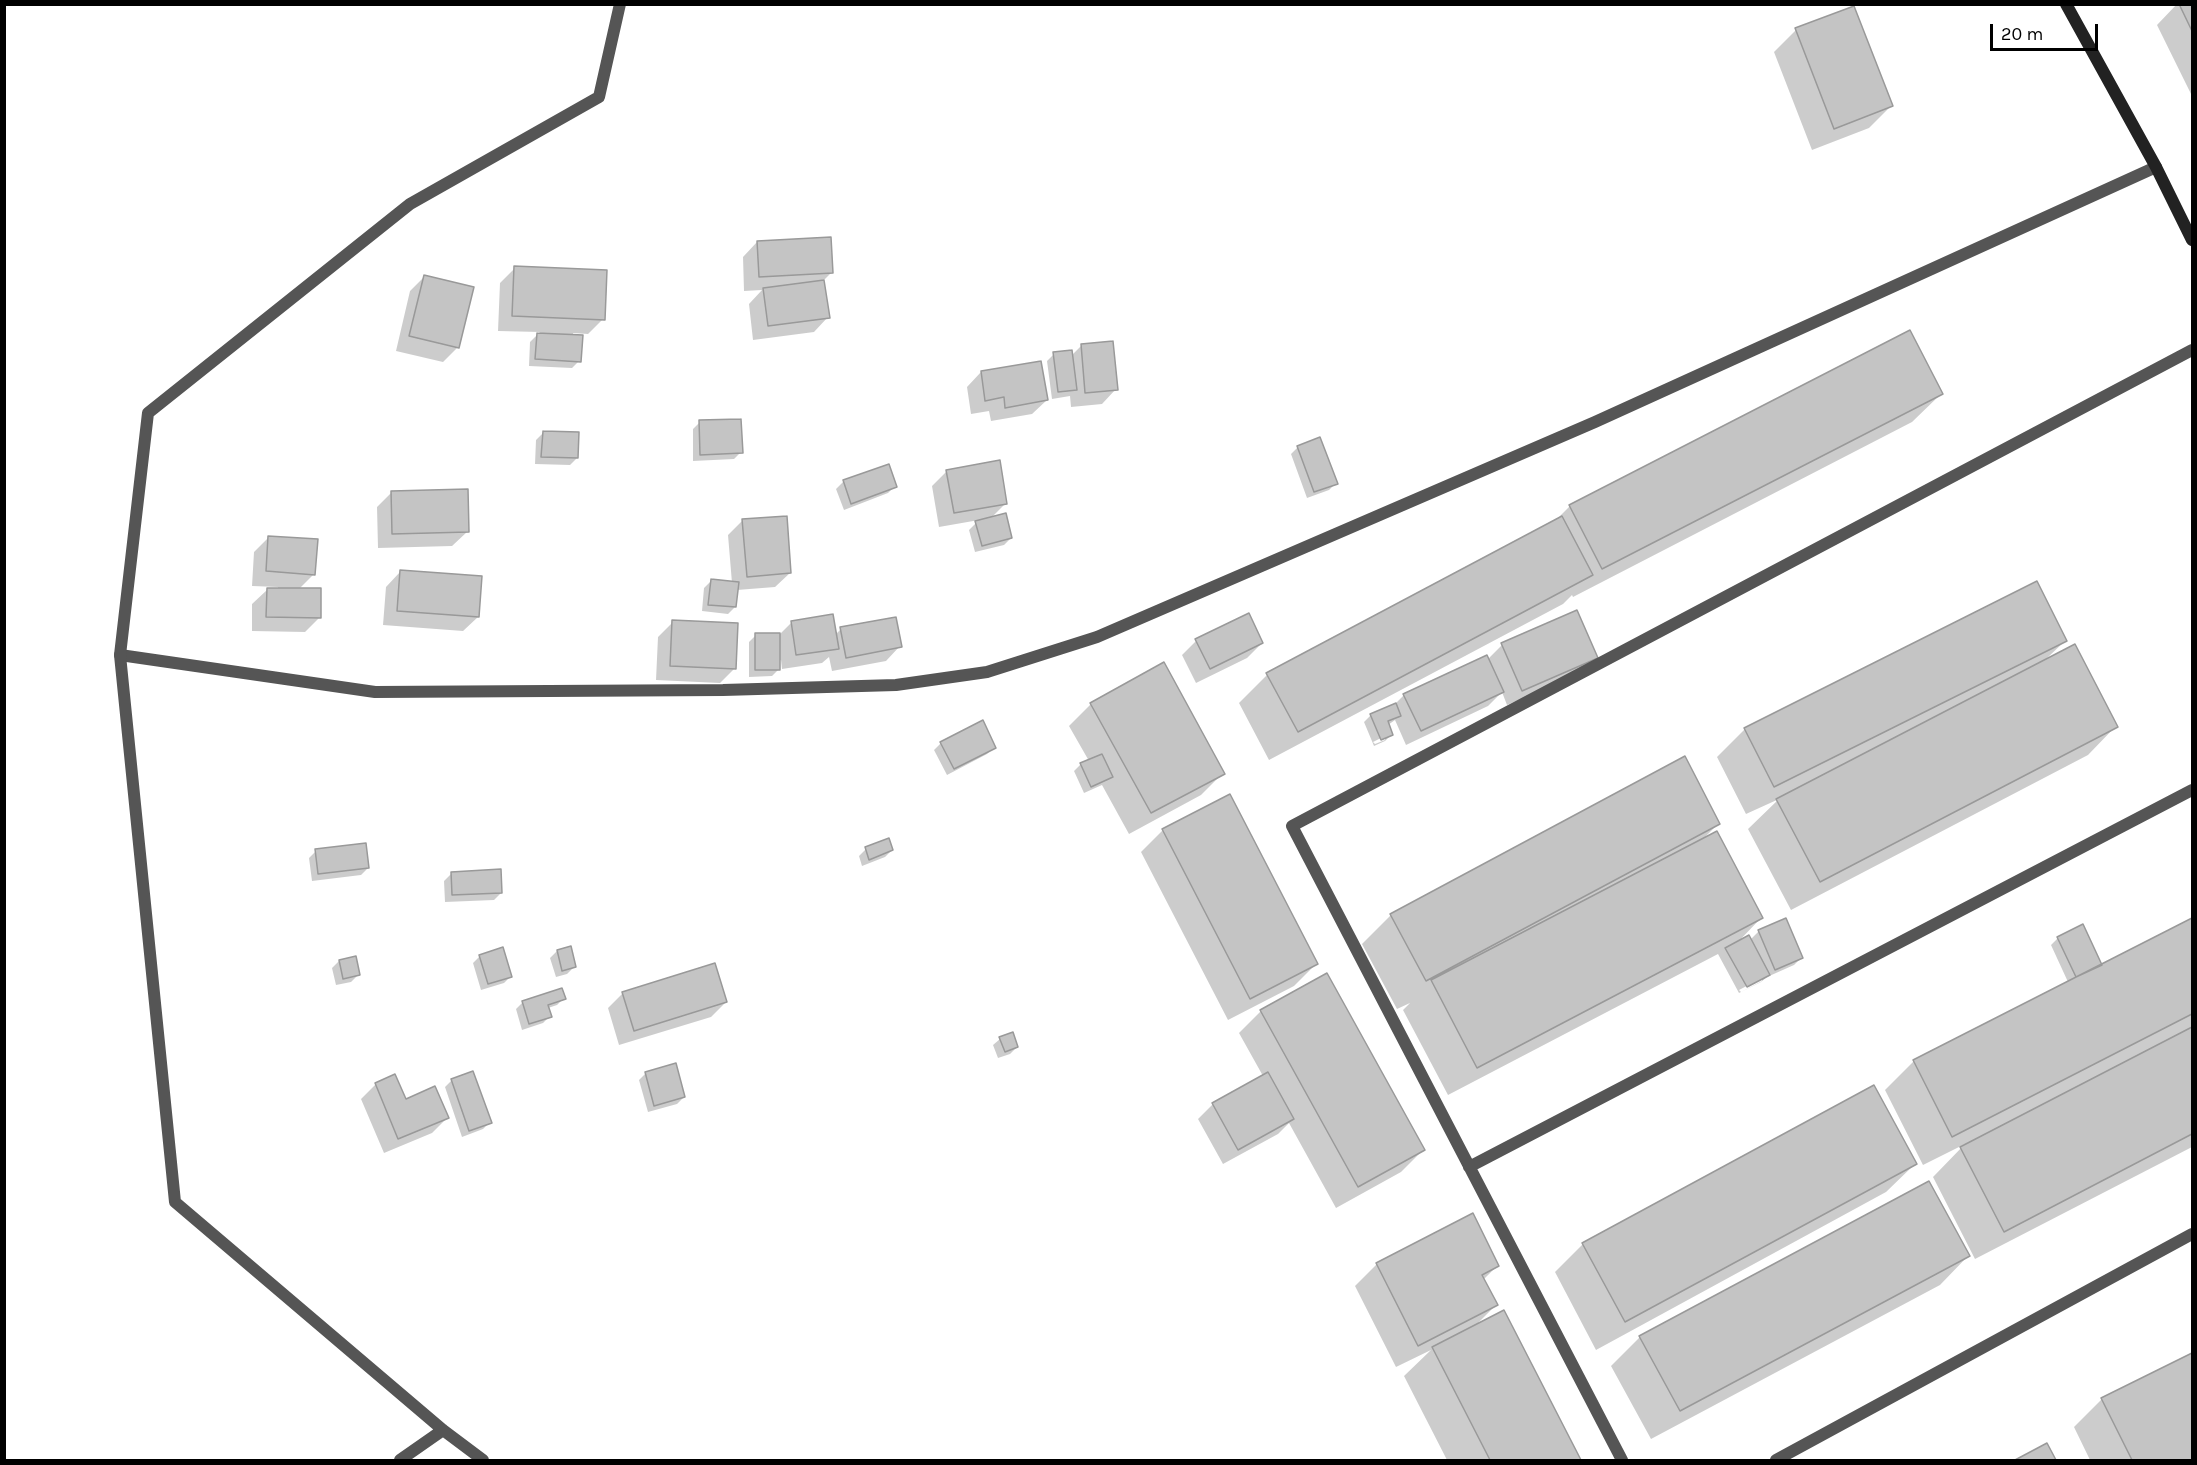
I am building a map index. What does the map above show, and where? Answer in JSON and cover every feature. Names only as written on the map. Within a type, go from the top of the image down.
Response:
[{"type":"main road","points":[[2066,4],[2156,167],[2193,240]]},
{"type":"street","points":[[483,1461],[442,1430],[175,1202],[120,655],[148,413],[410,204],[599,97],[620,4]]},
{"type":"street","points":[[120,655],[375,692],[723,690],[896,685],[987,672],[1097,637],[1584,427],[2156,167]]},
{"type":"street","points":[[1622,1461],[1292,826],[2193,350]]},
{"type":"street","points":[[1469,1167],[2193,790]]},
{"type":"street","points":[[1776,1461],[2193,1234]]},
{"type":"street","points":[[400,1461],[442,1430]]},
{"type":"building","points":[[2179,4],[2192,4],[2192,31]]},
{"type":"building","points":[[1854,6],[1893,106],[1834,129],[1795,28]]},
{"type":"building","points":[[831,237],[833,273],[759,277],[757,241]]},
{"type":"building","points":[[514,266],[607,270],[605,320],[512,316]]},
{"type":"building","points":[[424,275],[474,287],[459,348],[409,336]]},
{"type":"building","points":[[824,280],[830,318],[768,326],[763,288]]},
{"type":"building","points":[[1910,330],[1943,394],[1602,569],[1569,505]]},
{"type":"building","points":[[537,333],[583,335],[581,362],[535,359]]},
{"type":"building","points":[[1113,341],[1118,390],[1085,393],[1081,344]]},
{"type":"building","points":[[1072,350],[1077,390],[1058,392],[1053,352]]},
{"type":"building","points":[[1041,361],[1048,400],[1005,408],[1004,397],[985,401],[981,371]]},
{"type":"building","points":[[741,419],[743,453],[700,455],[699,420]]},
{"type":"building","points":[[543,431],[579,432],[578,458],[541,457]]},
{"type":"building","points":[[1320,437],[1338,484],[1314,492],[1297,446]]},
{"type":"building","points":[[1000,460],[1007,504],[954,513],[946,470]]},
{"type":"building","points":[[889,464],[897,487],[851,504],[843,480]]},
{"type":"building","points":[[468,489],[469,532],[392,534],[391,491]]},
{"type":"building","points":[[1006,513],[1012,538],[982,546],[975,521]]},
{"type":"building","points":[[787,516],[791,573],[747,577],[742,519]]},
{"type":"building","points":[[1562,516],[1593,575],[1298,732],[1266,673]]},
{"type":"building","points":[[268,536],[318,539],[315,575],[266,571]]},
{"type":"building","points":[[400,570],[482,576],[479,617],[397,611]]},
{"type":"building","points":[[711,579],[739,582],[736,607],[708,605]]},
{"type":"building","points":[[2037,581],[2067,641],[1774,787],[1744,728]]},
{"type":"building","points":[[267,588],[321,588],[321,618],[266,617]]},
{"type":"building","points":[[1577,610],[1598,658],[1522,691],[1501,643]]},
{"type":"building","points":[[1249,613],[1263,643],[1210,669],[1195,639]]},
{"type":"building","points":[[833,614],[839,649],[796,655],[791,621]]},
{"type":"building","points":[[896,617],[902,647],[846,658],[840,627]]},
{"type":"building","points":[[672,620],[738,623],[736,669],[670,666]]},
{"type":"building","points":[[755,633],[780,633],[780,670],[755,670]]},
{"type":"building","points":[[2075,644],[2118,727],[1820,882],[1776,799]]},
{"type":"building","points":[[1487,655],[1504,692],[1421,731],[1403,694]]},
{"type":"building","points":[[1164,662],[1225,774],[1151,813],[1090,703]]},
{"type":"building","points":[[1396,703],[1401,716],[1388,721],[1393,735],[1381,740],[1370,714]]},
{"type":"building","points":[[983,720],[996,748],[954,769],[940,742]]},
{"type":"building","points":[[1102,754],[1113,777],[1091,787],[1080,763]]},
{"type":"building","points":[[1685,756],[1720,824],[1426,981],[1390,914]]},
{"type":"building","points":[[1230,794],[1318,964],[1250,999],[1162,829]]},
{"type":"building","points":[[1717,831],[1763,918],[1477,1068],[1431,980]]},
{"type":"building","points":[[889,838],[893,850],[869,860],[865,847]]},
{"type":"building","points":[[366,843],[369,868],[318,874],[315,849]]},
{"type":"building","points":[[501,869],[502,893],[452,895],[451,872]]},
{"type":"building","points":[[1786,918],[1803,958],[1775,970],[1758,930]]},
{"type":"building","points":[[2192,918],[2192,1014],[1952,1137],[1913,1060]]},
{"type":"building","points":[[2083,924],[2102,965],[2076,977],[2057,937]]},
{"type":"building","points":[[1749,935],[1770,975],[1747,987],[1725,948]]},
{"type":"building","points":[[571,946],[576,967],[562,971],[557,950]]},
{"type":"building","points":[[503,947],[512,977],[488,984],[479,955]]},
{"type":"building","points":[[356,956],[360,975],[343,979],[339,960]]},
{"type":"building","points":[[715,963],[727,1002],[634,1031],[622,992]]},
{"type":"building","points":[[1327,973],[1425,1150],[1358,1187],[1260,1010]]},
{"type":"building","points":[[562,988],[566,999],[548,1005],[552,1017],[529,1024],[522,1001]]},
{"type":"building","points":[[2192,1027],[2192,1134],[2004,1232],[1960,1147]]},
{"type":"building","points":[[1013,1032],[1018,1047],[1005,1052],[999,1037]]},
{"type":"building","points":[[676,1063],[685,1097],[654,1106],[645,1072]]},
{"type":"building","points":[[473,1071],[492,1123],[469,1131],[451,1079]]},
{"type":"building","points":[[1268,1072],[1294,1119],[1238,1150],[1212,1103]]},
{"type":"building","points":[[395,1074],[406,1099],[435,1086],[449,1118],[398,1139],[375,1083]]},
{"type":"building","points":[[1874,1085],[1917,1164],[1625,1322],[1582,1243]]},
{"type":"building","points":[[1929,1181],[1970,1256],[1680,1411],[1639,1336]]},
{"type":"building","points":[[1473,1213],[1499,1266],[1482,1275],[1498,1305],[1418,1346],[1376,1263]]},
{"type":"building","points":[[1504,1310],[1581,1460],[1490,1460],[1432,1347]]},
{"type":"building","points":[[2192,1353],[2192,1460],[2132,1460],[2101,1398]]},
{"type":"building","points":[[2047,1443],[2056,1460],[2015,1460]]}]
